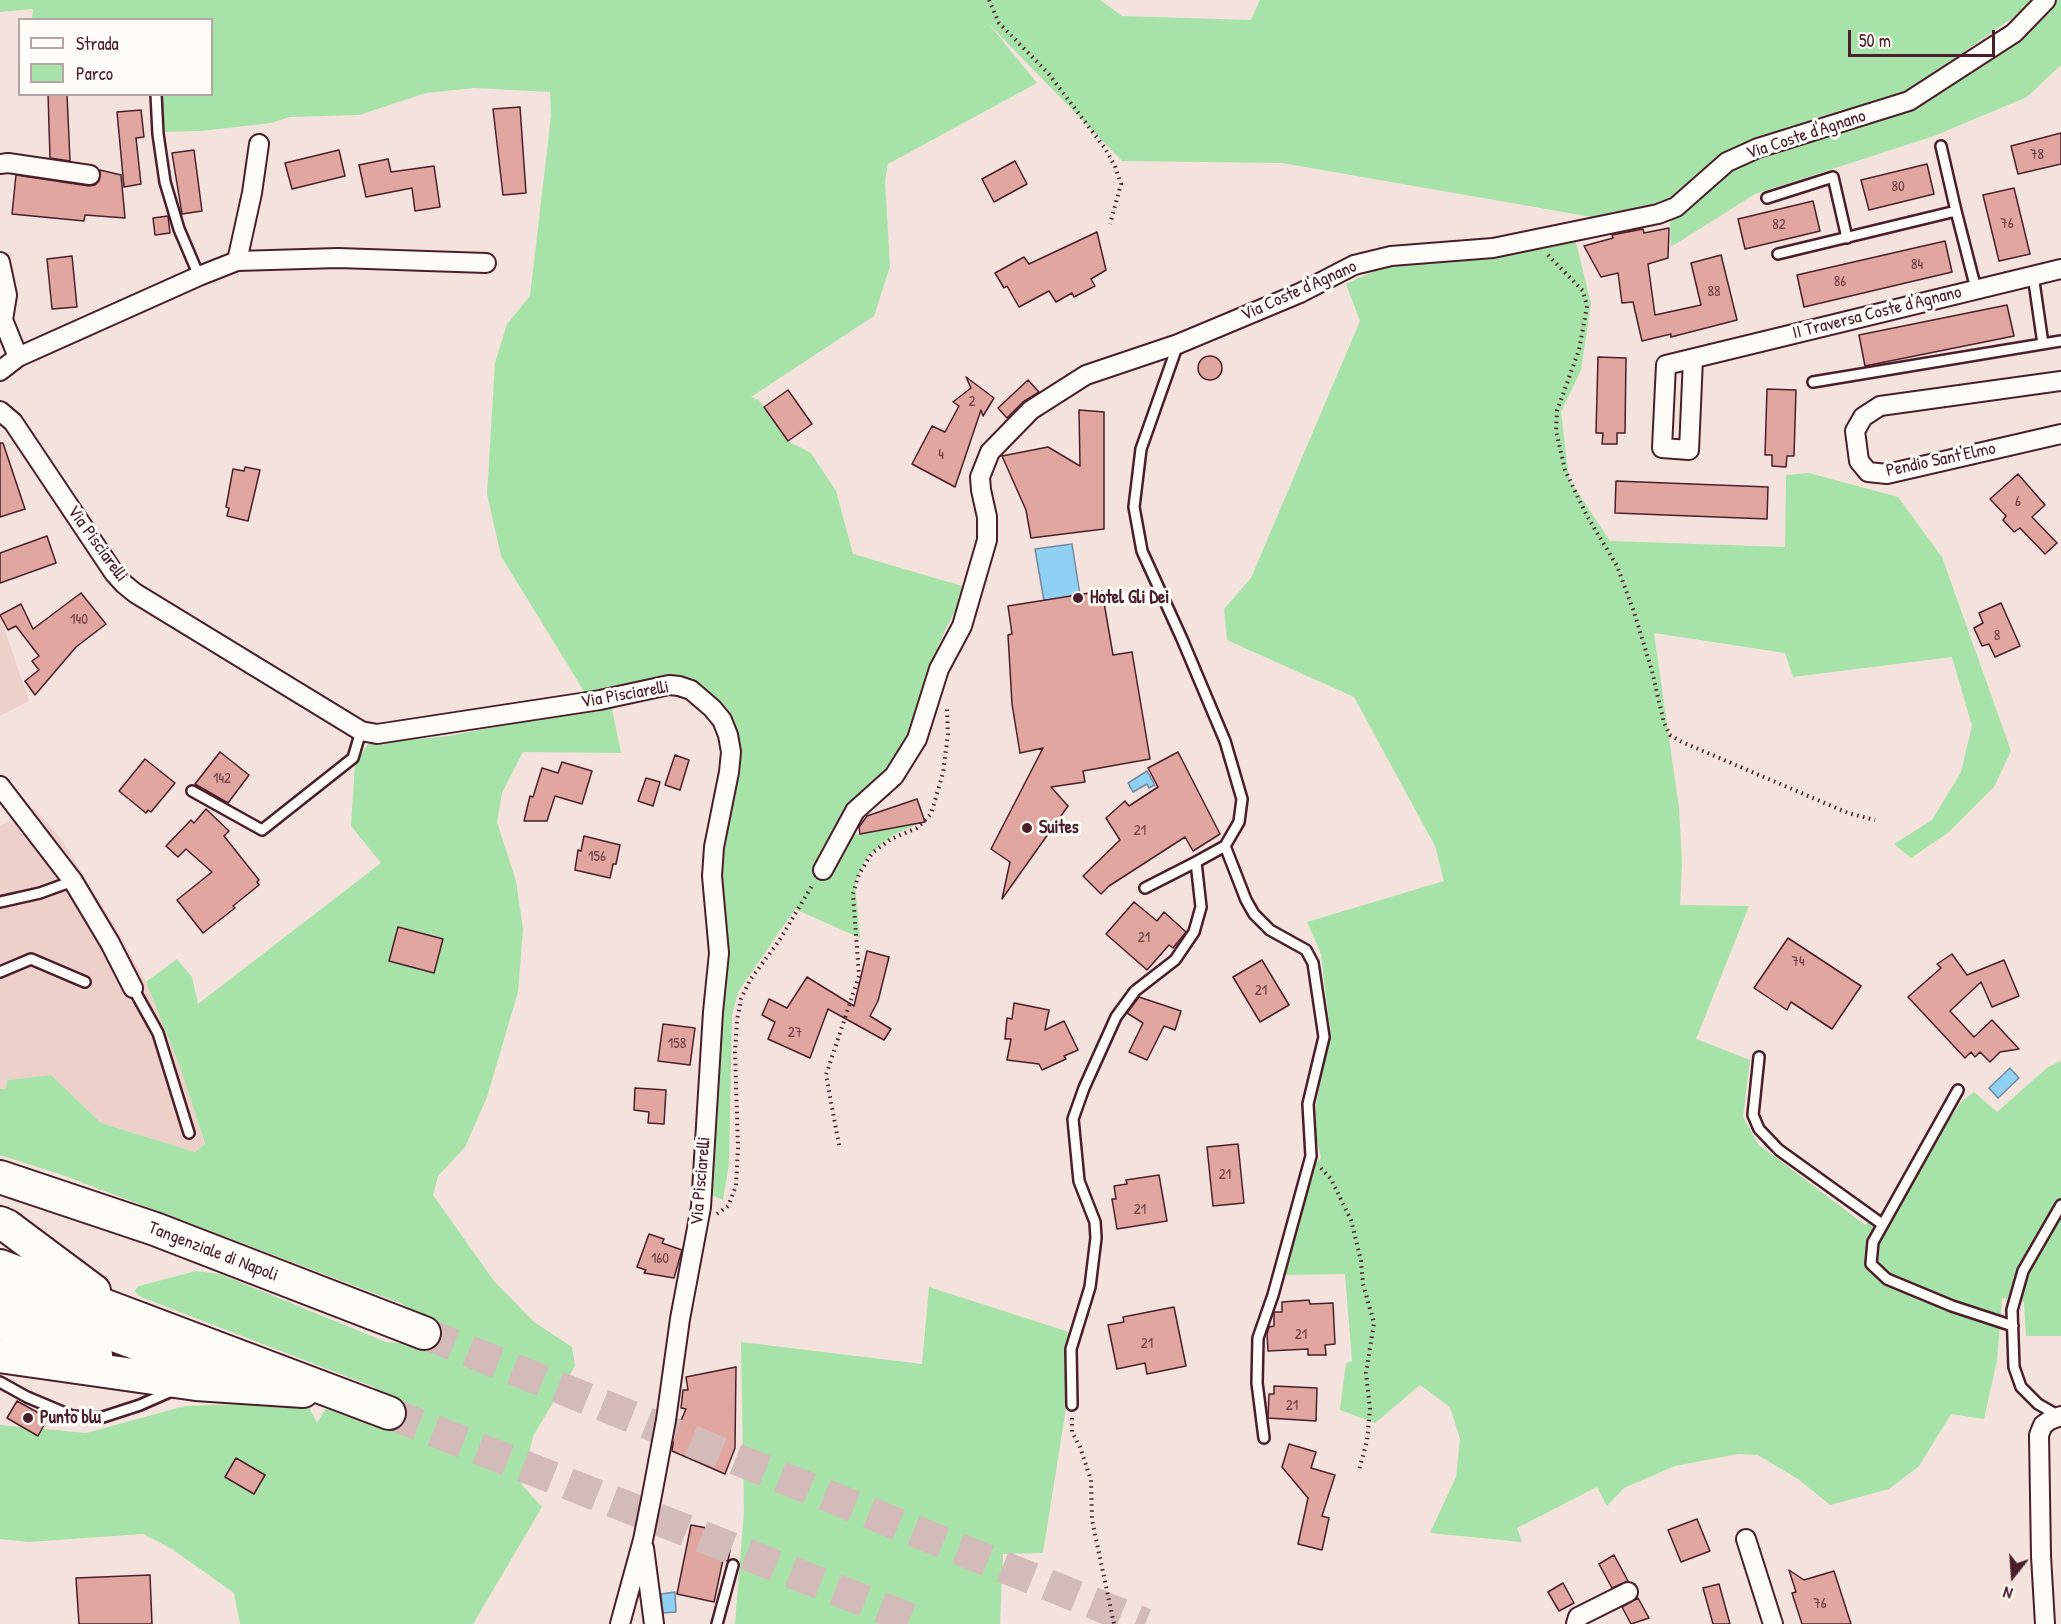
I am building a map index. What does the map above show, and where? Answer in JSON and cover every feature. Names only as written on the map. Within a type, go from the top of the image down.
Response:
[{"type":"highway","name":"Tangenziale di Napoli","points":[[0,1177],[154,1229],[424,1333]]},
{"type":"highway","points":[[0,1223],[119,1310]]},
{"type":"highway","points":[[0,1236],[57,1264]]},
{"type":"highway","points":[[0,1250],[119,1310]]},
{"type":"highway","points":[[0,1266],[389,1413]]},
{"type":"highway","points":[[0,1281],[294,1390]]},
{"type":"highway","points":[[0,1293],[257,1388]]},
{"type":"highway","points":[[0,1311],[195,1383]]},
{"type":"highway","points":[[0,1323],[195,1383]]},
{"type":"highway","points":[[0,1338],[129,1374]]},
{"type":"highway","points":[[6,1355],[195,1383],[334,1393]]},
{"type":"street","name":"Via Coste d'Agnano","points":[[823,870],[855,811],[894,776],[917,739],[939,669],[962,626],[987,540],[987,518],[980,477],[990,452],[1030,410],[1086,375],[1178,344],[1300,293],[1354,265],[1391,255],[1493,248],[1658,214],[1676,207],[1727,162],[1758,148],[1909,101],[2014,33],[2046,0]]},
{"type":"street","points":[[237,261],[252,193],[259,144]]},
{"type":"street","points":[[0,164],[8,163],[90,175]]},
{"type":"street","points":[[0,371],[18,357],[237,261],[338,258],[486,263]]},
{"type":"street","points":[[0,262],[7,295],[3,320],[18,357]]},
{"type":"street","name":"II Traversa Coste d'Agnano","points":[[1694,359],[1689,450],[1662,448],[1666,365],[2061,269]]},
{"type":"street","name":"Pendio Sant'Elmo","points":[[2061,381],[1880,406],[1863,417],[1855,431],[1858,461],[1868,472],[1887,474],[2061,434]]},
{"type":"street","name":"Via Pisciarelli","points":[[0,411],[13,422],[114,573],[124,584],[361,731],[377,734],[600,700],[669,686],[691,690],[722,720],[728,735],[730,752],[729,772],[712,876],[719,953],[713,1012],[701,1207],[689,1266],[666,1420],[643,1540]]},
{"type":"street","points":[[0,786],[74,881],[133,988]]},
{"type":"street","points":[[2045,1624],[2041,1556],[2039,1435],[2043,1425],[2060,1416]]},
{"type":"street","points":[[1746,1539],[1773,1624]]},
{"type":"street","points":[[620,1624],[643,1540]]},
{"type":"street","points":[[643,1540],[654,1624]]},
{"type":"street","points":[[1576,1624],[1578,1617],[1628,1592]]},
{"type":"lane","points":[[156,96],[158,134],[165,182],[179,229],[199,276]]},
{"type":"lane","points":[[1941,146],[1976,289]]},
{"type":"lane","points":[[1767,198],[1833,177],[1847,238]]},
{"type":"lane","points":[[1778,254],[1956,211]]},
{"type":"lane","points":[[2033,275],[2043,344]]},
{"type":"lane","points":[[1813,382],[2061,341]]},
{"type":"lane","points":[[1145,888],[1225,846],[1239,822],[1242,799],[1225,741],[1142,551],[1134,507],[1141,448],[1178,344]]},
{"type":"lane","points":[[192,791],[262,830],[353,758],[361,731]]},
{"type":"lane","points":[[1225,846],[1246,900],[1254,914],[1270,930],[1306,950],[1313,963],[1324,1037],[1308,1104],[1311,1156],[1273,1295],[1258,1338],[1257,1383],[1264,1438]]},
{"type":"lane","points":[[1072,1405],[1071,1349],[1090,1287],[1096,1238],[1095,1222],[1079,1181],[1073,1119],[1084,1088],[1116,1017],[1135,991],[1175,960],[1194,932],[1201,907],[1196,862]]},
{"type":"lane","points":[[0,902],[40,893],[74,881]]},
{"type":"lane","points":[[0,972],[31,959],[85,982]]},
{"type":"lane","points":[[133,988],[159,1033],[189,1133]]},
{"type":"lane","points":[[1759,1057],[1753,1115],[1759,1129],[1779,1150],[1882,1224]]},
{"type":"lane","points":[[1958,1090],[1882,1224],[1873,1242],[1871,1264],[1887,1280],[1952,1306],[2013,1326]]},
{"type":"lane","points":[[2060,1416],[2037,1404],[2021,1387],[2014,1366],[2012,1310],[2023,1271],[2061,1204]]},
{"type":"lane","points":[[0,1382],[27,1397],[72,1416],[100,1418],[195,1383]]},
{"type":"lane","points":[[717,1624],[733,1565]]},
{"type":"path","points":[[989,0],[999,23],[1048,73],[1104,147],[1115,166],[1121,184],[1110,224]]},
{"type":"path","points":[[1538,239],[1549,256],[1569,274],[1583,291],[1587,306],[1579,350],[1557,411],[1556,431],[1564,470],[1587,516],[1617,566],[1649,661],[1664,723],[1670,735],[1848,813],[1875,820]]},
{"type":"path","points":[[839,1145],[826,1076],[859,976],[853,894],[859,874],[872,853],[891,839],[917,828],[932,814],[943,773],[948,734],[947,703]]},
{"type":"path","points":[[697,1233],[728,1206],[736,1186],[738,1148],[735,1052],[741,999],[750,980],[779,941],[823,870]]},
{"type":"path","points":[[1311,1156],[1331,1179],[1351,1220],[1361,1261],[1363,1284],[1374,1323],[1366,1373],[1370,1409],[1367,1441],[1359,1470]]},
{"type":"path","points":[[1072,1405],[1072,1432],[1080,1447],[1090,1480],[1092,1520],[1114,1624]]},
{"type":"shaded area","points":[[0,616],[29,701],[0,716]]},
{"type":"shaded area","points":[[34,808],[62,840],[146,982],[180,1067],[205,1145],[195,1152],[101,1123],[51,1075],[7,1080],[6,1090],[0,1089],[0,825],[13,821]]},
{"type":"green space","points":[[0,0],[1100,0],[1122,16],[1251,20],[1260,0],[2035,0],[1900,97],[1818,117],[1724,155],[1672,201],[1592,217],[1282,163],[1122,161],[988,23],[1037,83],[888,164],[885,181],[890,266],[874,316],[751,397],[759,400],[788,441],[811,453],[836,491],[853,554],[969,588],[947,626],[930,665],[914,729],[895,770],[839,837],[920,823],[892,836],[867,857],[855,883],[860,938],[795,909],[738,992],[732,1015],[729,1164],[723,1200],[711,1195],[719,870],[734,731],[727,708],[700,686],[665,677],[585,693],[501,556],[487,494],[495,363],[507,324],[530,296],[551,116],[550,92],[474,88],[426,93],[359,115],[290,117],[271,123],[201,131],[165,132],[162,96],[213,96],[213,18],[32,18],[33,9],[0,12]]},
{"type":"green space","points":[[2054,0],[2061,0],[2061,65],[2027,97],[1934,136],[1755,194],[1671,247],[1670,221],[1735,168],[1911,107],[1967,75],[2026,33]]},
{"type":"green space","points":[[1576,242],[1591,304],[1581,370],[1561,412],[1569,479],[1610,541],[1785,547],[1786,475],[1809,473],[1898,497],[1942,557],[2011,751],[1994,787],[1949,832],[1911,858],[1894,844],[1932,820],[1961,772],[1972,726],[1952,657],[1793,677],[1785,653],[1654,633],[1679,808],[1682,863],[1680,905],[1749,906],[1696,1039],[1750,1060],[1743,1117],[1758,1144],[1865,1225],[1894,1203],[1961,1102],[1974,1092],[1997,1112],[2048,1067],[2061,1061],[2061,1336],[2026,1336],[2024,1302],[2002,1298],[1997,1360],[1984,1419],[1951,1414],[1919,1466],[1889,1489],[1830,1505],[1798,1479],[1758,1455],[1738,1454],[1675,1466],[1624,1488],[1607,1506],[1597,1487],[1517,1528],[1522,1542],[1430,1533],[1456,1477],[1460,1439],[1450,1407],[1420,1385],[1375,1423],[1340,1410],[1346,1363],[1352,1361],[1345,1274],[1283,1275],[1312,1167],[1321,1158],[1315,1132],[1316,1106],[1330,1030],[1321,954],[1307,922],[1444,881],[1435,846],[1354,697],[1227,640],[1224,609],[1251,578],[1360,321],[1346,284],[1383,267],[1431,263]]},
{"type":"green space","points":[[611,704],[621,753],[523,752],[502,793],[497,822],[516,881],[523,929],[518,992],[487,1097],[465,1147],[438,1176],[433,1195],[494,1281],[534,1322],[572,1347],[575,1366],[533,1436],[522,1485],[542,1507],[473,1624],[240,1624],[234,1593],[172,1549],[143,1534],[29,1542],[0,1539],[0,1425],[86,1433],[185,1406],[270,1403],[309,1407],[317,1423],[326,1408],[373,1424],[386,1421],[393,1403],[374,1387],[141,1297],[134,1291],[139,1286],[196,1271],[220,1274],[386,1342],[400,1343],[418,1336],[421,1316],[400,1303],[65,1176],[0,1155],[0,1089],[6,1089],[7,1080],[51,1075],[101,1123],[195,1152],[205,1144],[180,1067],[146,982],[177,959],[192,977],[198,1004],[381,863],[351,826],[355,764],[368,744],[449,736]]},
{"type":"green space","points":[[929,1287],[1069,1332],[1064,1348],[1066,1408],[1043,1553],[1003,1554],[1000,1624],[735,1624],[744,1511],[741,1342],[922,1364]]},
{"type":"water","points":[[1072,544],[1080,595],[1044,601],[1035,549]]},
{"type":"water","points":[[1147,771],[1155,785],[1149,788],[1147,784],[1133,792],[1128,783]]},
{"type":"water","points":[[2010,1068],[2019,1078],[1998,1098],[1989,1088]]},
{"type":"water","points":[[675,1592],[676,1612],[663,1613],[661,1594]]},
{"type":"building","points":[[48,96],[67,96],[70,161],[50,158]]},
{"type":"building","points":[[520,107],[526,193],[503,195],[493,109]]},
{"type":"building","points":[[141,110],[144,137],[136,138],[141,184],[124,187],[117,112]]},
{"type":"building","points":[[2061,133],[2061,164],[2018,174],[2011,146]]},
{"type":"building","points":[[194,150],[202,211],[182,214],[172,153]]},
{"type":"building","points":[[339,150],[345,176],[292,189],[285,163]]},
{"type":"building","points":[[388,159],[391,172],[434,166],[440,207],[415,211],[412,188],[366,197],[359,165]]},
{"type":"building","points":[[1015,161],[1027,184],[994,202],[982,179]]},
{"type":"building","points":[[1927,164],[1934,194],[1869,210],[1861,180]]},
{"type":"building","points":[[100,170],[121,175],[125,218],[85,215],[84,221],[12,214],[16,175],[89,186],[99,181]]},
{"type":"building","points":[[2014,188],[2030,254],[1999,261],[1983,195]]},
{"type":"building","points":[[1813,201],[1820,231],[1745,249],[1738,219]]},
{"type":"building","points":[[168,216],[170,233],[155,235],[153,218]]},
{"type":"building","points":[[1669,228],[1668,258],[1648,264],[1655,315],[1701,305],[1691,263],[1721,255],[1737,320],[1671,337],[1671,334],[1642,341],[1633,302],[1622,303],[1618,273],[1601,277],[1584,246],[1613,238],[1612,235],[1643,229],[1644,233]]},
{"type":"building","points":[[1097,232],[1106,270],[1091,279],[1095,286],[1074,297],[1072,293],[1056,302],[1049,291],[1019,307],[1007,286],[1004,288],[995,273],[1024,257],[1029,264]]},
{"type":"building","points":[[1945,241],[1952,272],[1804,307],[1797,275]]},
{"type":"building","points":[[72,256],[77,307],[52,309],[47,259]]},
{"type":"building","points":[[2007,305],[2014,336],[1865,366],[1859,335]]},
{"type":"building","points":[[1210,356],[1218,360],[1222,368],[1218,376],[1210,380],[1202,376],[1198,368],[1202,360]]},
{"type":"building","points":[[1598,357],[1626,358],[1625,433],[1617,433],[1617,444],[1602,444],[1603,433],[1596,433]]},
{"type":"building","points":[[966,377],[994,398],[983,416],[981,410],[955,487],[912,464],[932,426],[945,432],[959,406],[953,402],[971,388]]},
{"type":"building","points":[[1028,380],[1039,392],[1023,402],[1007,418],[998,408]]},
{"type":"building","points":[[1767,389],[1796,390],[1794,456],[1787,456],[1786,467],[1772,466],[1772,455],[1765,455]]},
{"type":"building","points":[[788,390],[812,424],[788,441],[764,407]]},
{"type":"building","points":[[1079,410],[1104,412],[1104,529],[1031,538],[1026,510],[1002,456],[1048,447],[1080,466]]},
{"type":"building","points":[[0,443],[3,443],[25,509],[0,517]]},
{"type":"building","points":[[245,467],[260,470],[248,521],[227,516],[229,508],[226,507],[233,469],[244,471]]},
{"type":"building","points":[[2018,474],[2045,505],[2032,517],[2057,543],[2045,554],[2020,528],[2014,532],[2003,520],[2006,516],[1990,499]]},
{"type":"building","points":[[1616,481],[1768,487],[1767,519],[1615,513]]},
{"type":"building","points":[[47,536],[56,563],[0,583],[0,553]]},
{"type":"building","points":[[1102,591],[1113,655],[1132,652],[1150,759],[1083,771],[1085,782],[1051,787],[1068,806],[1002,899],[1010,862],[991,849],[1043,748],[1020,753],[1012,704],[1008,635],[1012,634],[1008,606]]},
{"type":"building","points":[[81,593],[106,624],[76,647],[35,695],[25,681],[39,670],[32,661],[39,656],[16,626],[8,630],[0,615],[21,604],[33,629]]},
{"type":"building","points":[[2001,603],[2020,646],[1995,657],[1989,644],[1982,646],[1974,628],[1983,623],[1979,613]]},
{"type":"building","points":[[220,752],[249,775],[228,803],[195,784]]},
{"type":"building","points":[[1178,752],[1220,834],[1193,851],[1185,837],[1109,886],[1101,894],[1083,876],[1120,840],[1106,818],[1125,801],[1129,806],[1158,787],[1148,768]]},
{"type":"building","points":[[675,755],[689,760],[680,790],[665,785]]},
{"type":"building","points":[[145,759],[175,783],[151,812],[148,810],[146,813],[119,791]]},
{"type":"building","points":[[562,762],[592,771],[582,804],[555,796],[547,821],[524,821],[530,796],[533,797],[542,768],[558,773]]},
{"type":"building","points":[[646,778],[660,782],[653,806],[638,801]]},
{"type":"building","points":[[917,799],[925,822],[860,834],[859,827],[867,816]]},
{"type":"building","points":[[206,809],[229,831],[224,836],[259,880],[257,882],[259,885],[233,906],[235,908],[203,933],[177,900],[212,872],[186,849],[178,857],[166,846],[191,820],[194,823]]},
{"type":"building","points":[[584,836],[620,845],[610,878],[575,870],[578,850],[581,851]]},
{"type":"building","points":[[1134,902],[1157,921],[1164,912],[1186,932],[1173,948],[1169,945],[1147,970],[1106,934]]},
{"type":"building","points":[[398,927],[443,939],[434,973],[389,961]]},
{"type":"building","points":[[1788,938],[1861,986],[1832,1029],[1791,1002],[1787,1010],[1754,988]]},
{"type":"building","points":[[867,951],[889,957],[878,1001],[870,1016],[891,1029],[884,1040],[828,1009],[810,1058],[768,1039],[775,1022],[762,1015],[769,999],[787,1008],[807,977],[854,1006]]},
{"type":"building","points":[[1952,954],[1967,975],[2004,960],[2019,996],[1992,1007],[1981,982],[1950,1011],[1974,1037],[1992,1020],[2019,1049],[2000,1052],[1990,1062],[1980,1052],[1975,1057],[1971,1052],[1965,1058],[1908,997],[1941,968],[1937,964]]},
{"type":"building","points":[[1262,960],[1289,1005],[1260,1022],[1233,977]]},
{"type":"building","points":[[1139,997],[1181,1011],[1175,1030],[1164,1026],[1147,1060],[1129,1052],[1143,1023],[1127,1013]]},
{"type":"building","points":[[1014,1003],[1049,1010],[1045,1030],[1064,1021],[1078,1050],[1064,1056],[1066,1059],[1042,1070],[1039,1064],[1007,1060],[1011,1039],[1005,1039],[1007,1018],[1012,1019]]},
{"type":"building","points":[[663,1024],[695,1028],[690,1065],[658,1061]]},
{"type":"building","points":[[635,1088],[666,1090],[664,1124],[648,1123],[649,1112],[634,1110]]},
{"type":"building","points":[[1238,1144],[1244,1203],[1213,1206],[1207,1147]]},
{"type":"building","points":[[1159,1175],[1167,1221],[1117,1229],[1112,1199],[1116,1199],[1114,1186],[1127,1184],[1126,1180]]},
{"type":"building","points":[[649,1234],[664,1239],[662,1243],[682,1250],[674,1278],[644,1273],[646,1270],[637,1267]]},
{"type":"building","points":[[1309,1300],[1310,1304],[1333,1303],[1335,1344],[1325,1345],[1326,1355],[1308,1355],[1308,1349],[1268,1351],[1269,1327],[1274,1326],[1274,1312],[1282,1312],[1282,1302]]},
{"type":"building","points":[[1174,1307],[1186,1366],[1147,1374],[1145,1363],[1117,1369],[1108,1325],[1124,1322],[1123,1317]]},
{"type":"building","points":[[736,1367],[735,1448],[725,1474],[672,1451],[674,1437],[686,1409],[681,1408],[683,1390],[688,1390],[686,1377]]},
{"type":"building","points":[[1274,1386],[1317,1388],[1316,1421],[1268,1418],[1269,1394],[1274,1394]]},
{"type":"building","name":"Punto blu","points":[[17,1401],[48,1418],[38,1436],[7,1418]]},
{"type":"building","points":[[1289,1444],[1316,1452],[1311,1468],[1335,1475],[1322,1516],[1329,1518],[1322,1550],[1298,1544],[1308,1498],[1282,1467]]},
{"type":"building","points":[[236,1458],[265,1475],[254,1494],[225,1477]]},
{"type":"building","points":[[1697,1519],[1710,1551],[1681,1562],[1668,1530]]},
{"type":"building","points":[[691,1525],[733,1533],[728,1561],[723,1560],[714,1602],[677,1594]]},
{"type":"building","points":[[1614,1555],[1628,1581],[1612,1588],[1599,1564]]},
{"type":"building","points":[[1789,1570],[1804,1580],[1834,1571],[1851,1624],[1802,1624],[1792,1593],[1796,1592]]},
{"type":"building","points":[[150,1575],[152,1624],[79,1624],[76,1578]]},
{"type":"building","points":[[1563,1583],[1574,1603],[1559,1611],[1548,1592]]},
{"type":"building","points":[[1719,1584],[1730,1624],[1713,1624],[1703,1588]]},
{"type":"building","points":[[1638,1598],[1649,1618],[1631,1624],[1622,1607]]},
{"type":"tunnel","points":[[424,1333],[1145,1624]]},
{"type":"tunnel","points":[[389,1413],[923,1624]]},
{"type":"place","name":"Hotel Gli Dei","points":[[1078,598]]},
{"type":"place","name":"Suites","points":[[1027,828]]},
{"type":"place","name":"Punto blu","points":[[28,1418]]}]
